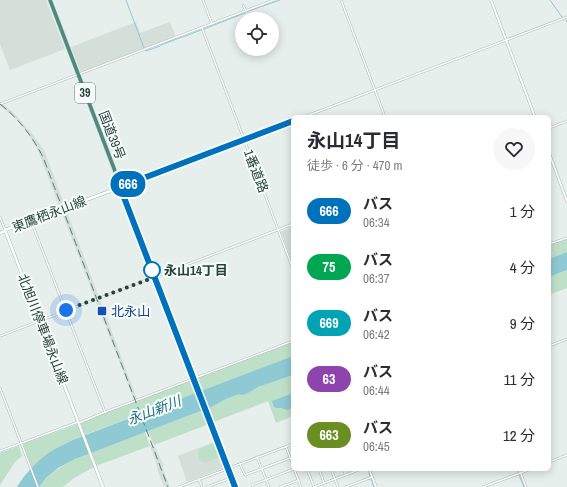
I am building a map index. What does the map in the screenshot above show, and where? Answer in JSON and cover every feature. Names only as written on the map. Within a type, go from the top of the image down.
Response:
[{"type":"highway","name":"国道39号","points":[[50,0],[155,277]]},
{"type":"highway","name":"39","points":[[155,277],[234,487]]},
{"type":"main road","name":"東鷹栖永山線","points":[[0,233],[120,187]]},
{"type":"main road","name":"北旭川停車場永山線","points":[[5,230],[103,487]]},
{"type":"street","points":[[203,0],[212,24]]},
{"type":"street","points":[[1,103],[274,0]]},
{"type":"street","points":[[341,0],[384,115]]},
{"type":"street","points":[[491,0],[534,115]]},
{"type":"street","points":[[244,5],[246,11]]},
{"type":"street","points":[[309,115],[567,17]]},
{"type":"street","name":"1番道路","points":[[202,28],[291,264]]},
{"type":"street","points":[[551,127],[567,121]]},
{"type":"street","points":[[120,187],[291,122]]},
{"type":"street","points":[[551,158],[567,201]]},
{"type":"street","points":[[0,217],[5,230]]},
{"type":"street","points":[[31,221],[105,412]]},
{"type":"street","points":[[0,336],[291,225]]},
{"type":"street","points":[[551,243],[567,238]]},
{"type":"street","points":[[551,345],[567,339]]},
{"type":"street","points":[[0,451],[291,342]]},
{"type":"street","points":[[0,388],[38,487]]},
{"type":"street","points":[[179,487],[291,445]]},
{"type":"street","points":[[240,464],[245,475],[262,469],[290,458],[286,446]]},
{"type":"street","points":[[551,461],[567,455]]},
{"type":"street","points":[[257,457],[269,487]]},
{"type":"street","points":[[253,487],[252,485],[291,470]]},
{"type":"street","points":[[295,471],[301,487]]},
{"type":"street","points":[[308,471],[314,487],[354,471]]},
{"type":"street","points":[[320,471],[324,483]]},
{"type":"street","points":[[332,471],[338,487]]},
{"type":"street","points":[[344,471],[346,475]]},
{"type":"street","points":[[370,471],[376,487]]},
{"type":"street","points":[[483,487],[526,471]]},
{"type":"street","points":[[520,473],[526,487]]},
{"type":"street","points":[[346,487],[372,477]]},
{"type":"street","points":[[207,487],[231,478]]},
{"type":"street","points":[[199,479],[202,487]]},
{"type":"street","points":[[280,487],[299,480]]},
{"type":"shaded area","points":[[0,0],[46,0],[65,49],[10,70],[0,44]]},
{"type":"shaded area","points":[[136,22],[140,33],[170,22],[176,37],[81,73],[71,47]]},
{"type":"shaded area","points":[[0,102],[14,113],[44,150],[137,399],[134,400],[38,151],[27,132],[15,118],[0,106]]},
{"type":"shaded area","points":[[291,227],[291,259],[281,232]]},
{"type":"shaded area","points":[[214,442],[223,468],[187,482],[178,456]]},
{"type":"shaded area","points":[[154,445],[164,466],[162,467],[170,487],[164,487],[157,469],[158,468],[150,446]]},
{"type":"green space","points":[[567,238],[567,252],[551,258],[551,243]]},
{"type":"green space","points":[[567,270],[567,288],[551,294],[551,276]]},
{"type":"green space","points":[[291,342],[291,357],[199,392],[195,379]]},
{"type":"green space","points":[[291,376],[291,417],[276,423],[268,401],[211,423],[206,409],[239,394],[248,393],[258,387]]},
{"type":"green space","points":[[193,379],[197,393],[84,435],[80,423]]},
{"type":"green space","points":[[203,410],[209,424],[154,445],[148,431]]},
{"type":"green space","points":[[78,424],[82,436],[56,450],[32,468],[23,444]]},
{"type":"green space","points":[[145,432],[150,446],[96,466],[91,452]]},
{"type":"green space","points":[[214,443],[219,457],[212,461],[202,462],[198,456],[199,449]]},
{"type":"green space","points":[[19,446],[22,456],[15,462],[0,485],[0,453]]},
{"type":"green space","points":[[88,453],[94,467],[74,478],[63,487],[39,486],[62,466]]},
{"type":"water","points":[[567,252],[567,270],[551,276],[551,258]]},
{"type":"water","name":"永山新川","points":[[291,357],[291,376],[258,387],[248,393],[242,395],[239,394],[226,399],[211,407],[75,459],[58,468],[46,478],[39,487],[17,487],[29,471],[44,456],[75,439]]},
{"type":"water","points":[[291,394],[291,409],[287,410],[276,408],[274,407],[272,401]]},
{"type":"waterway","points":[[126,0],[144,48]]},
{"type":"waterway","points":[[246,12],[280,0]]},
{"type":"waterway","points":[[550,0],[562,17]]},
{"type":"waterway","points":[[204,29],[235,17]]},
{"type":"waterway","points":[[183,37],[201,30]]},
{"type":"waterway","points":[[161,45],[182,37]]},
{"type":"waterway","points":[[145,50],[146,51],[160,46]]},
{"type":"waterway","points":[[369,471],[370,476]]},
{"type":"waterway","points":[[519,475],[524,487]]},
{"type":"waterway","points":[[371,479],[374,487]]},
{"type":"railway","points":[[0,104],[24,128],[43,157],[168,487]]},
{"type":"bus line","name":"666","points":[[235,487],[120,187],[291,122]]},
{"type":"place","name":"永山14丁目","points":[[152,270]]},
{"type":"place","name":"北永山","points":[[102,311]]},
{"type":"route","points":[[66,310],[155,277],[152,270]]}]
